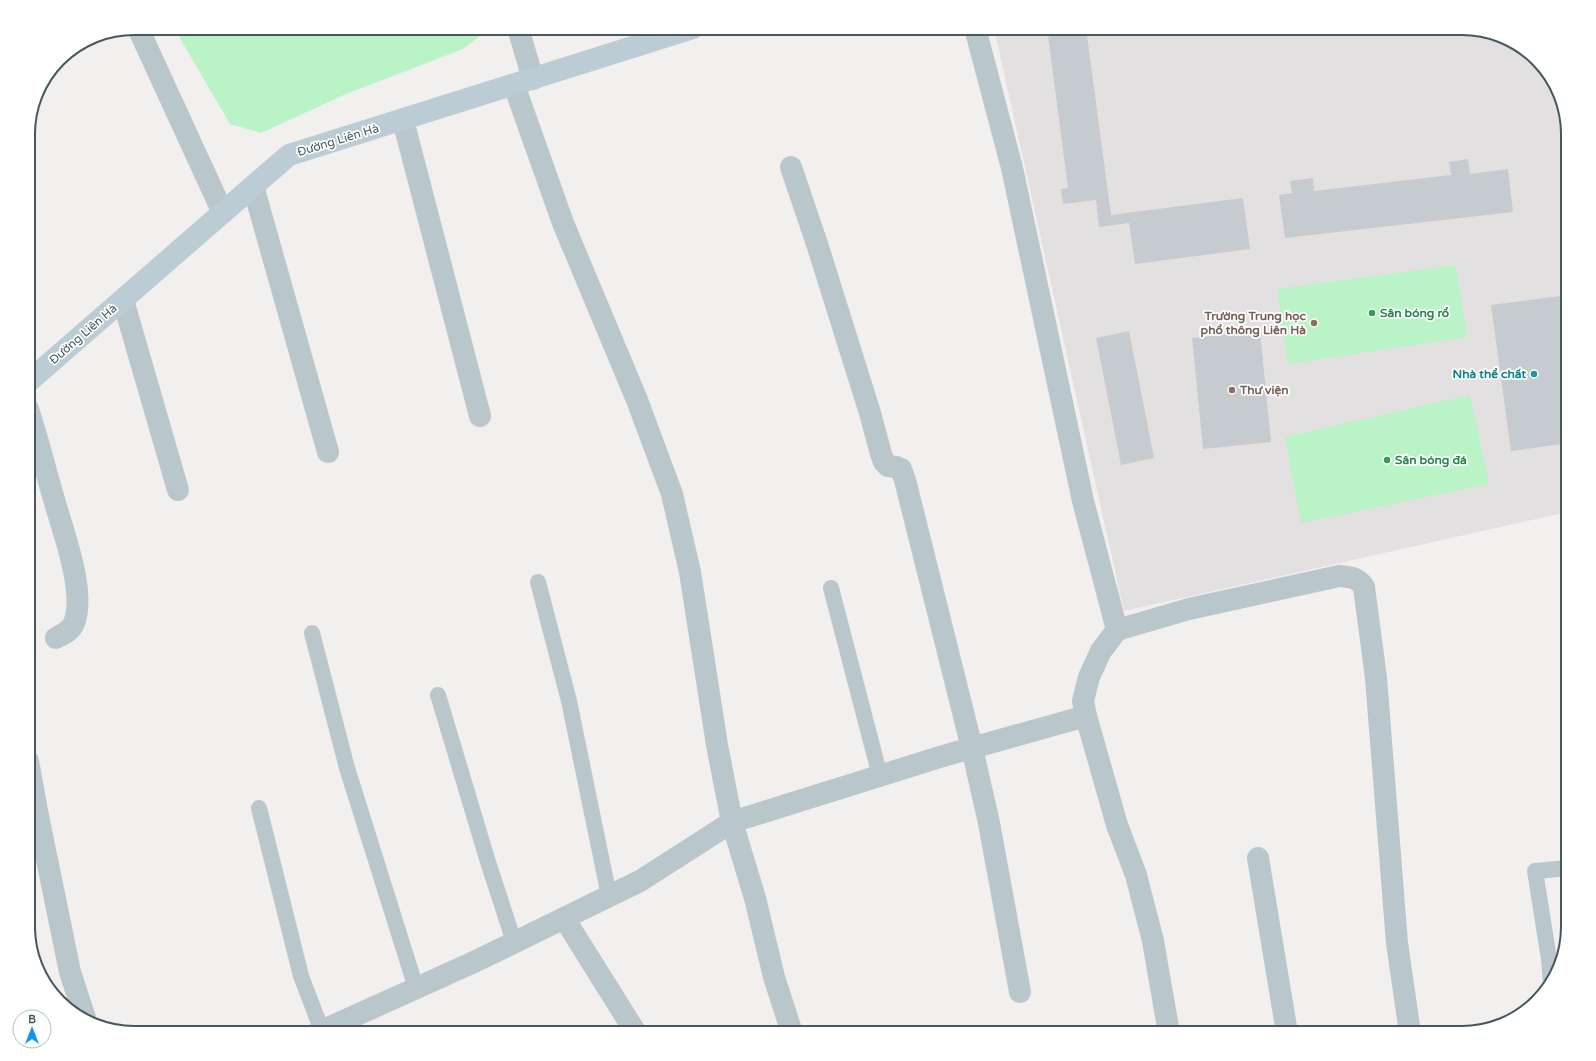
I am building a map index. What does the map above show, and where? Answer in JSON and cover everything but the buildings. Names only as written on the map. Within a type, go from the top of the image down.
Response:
[{"type":"main road","name":"Đường Liên Hà","points":[[35,376],[289,155],[671,35]]},
{"type":"street","points":[[141,35],[223,213]]},
{"type":"street","points":[[519,35],[523,82],[563,223],[637,400],[672,494],[690,572],[717,745],[732,822],[755,898],[774,976],[790,1026]]},
{"type":"street","points":[[978,35],[1012,168],[1083,501],[1117,630]]},
{"type":"street","points":[[403,120],[480,416]]},
{"type":"street","points":[[790,167],[820,254],[870,413],[881,454],[884,462],[888,466],[900,469],[905,480],[972,748],[989,823],[1020,992]]},
{"type":"street","points":[[253,186],[328,452]]},
{"type":"street","points":[[123,300],[178,490]]},
{"type":"street","points":[[35,433],[58,513],[76,584],[78,601],[74,624],[67,633],[56,638]]},
{"type":"street","points":[[1168,1026],[1153,941],[1136,875],[1117,825],[1086,716],[1083,702],[1089,677],[1101,651],[1117,630],[1189,609],[1327,578],[1349,576],[1361,582],[1364,587],[1376,678],[1397,943],[1409,1026]]},
{"type":"street","points":[[332,1026],[514,942],[640,880],[732,822],[972,748],[1086,716]]},
{"type":"street","points":[[35,800],[70,972],[83,1012]]},
{"type":"street","points":[[1258,858],[1286,1026]]},
{"type":"street","points":[[564,918],[632,1026]]},
{"type":"lane","points":[[538,582],[569,701],[608,896]]},
{"type":"lane","points":[[831,588],[880,776]]},
{"type":"lane","points":[[312,633],[347,768],[416,988]]},
{"type":"lane","points":[[438,695],[488,862],[514,942]]},
{"type":"lane","points":[[259,808],[301,976],[317,1026]]},
{"type":"lane","points":[[1550,972],[1535,871],[1561,869]]},
{"type":"shaded area","name":"Trường Trung học phổ thông Liên Hà","points":[[996,35],[1462,35],[1494,40],[1506,45],[1522,55],[1541,74],[1548,85],[1558,108],[1560,121],[1561,514],[1124,611]]},
{"type":"green space","points":[[178,35],[481,35],[463,49],[346,94],[261,133],[230,124]]},
{"type":"green space","name":"Sân bóng rổ","points":[[1456,265],[1467,337],[1288,364],[1277,289]]},
{"type":"green space","name":"Sân bóng đá","points":[[1470,395],[1489,484],[1301,523],[1285,437]]},
{"type":"place","name":"Sân bóng rổ","points":[[1372,313]]},
{"type":"place","name":"Trường Trung học phổ thông Liên Hà","points":[[1314,323]]},
{"type":"place","name":"Nhà thể chất","points":[[1534,374]]},
{"type":"place","name":"Thư viện","points":[[1232,390]]},
{"type":"place","name":"Sân bóng đá","points":[[1387,460]]}]
